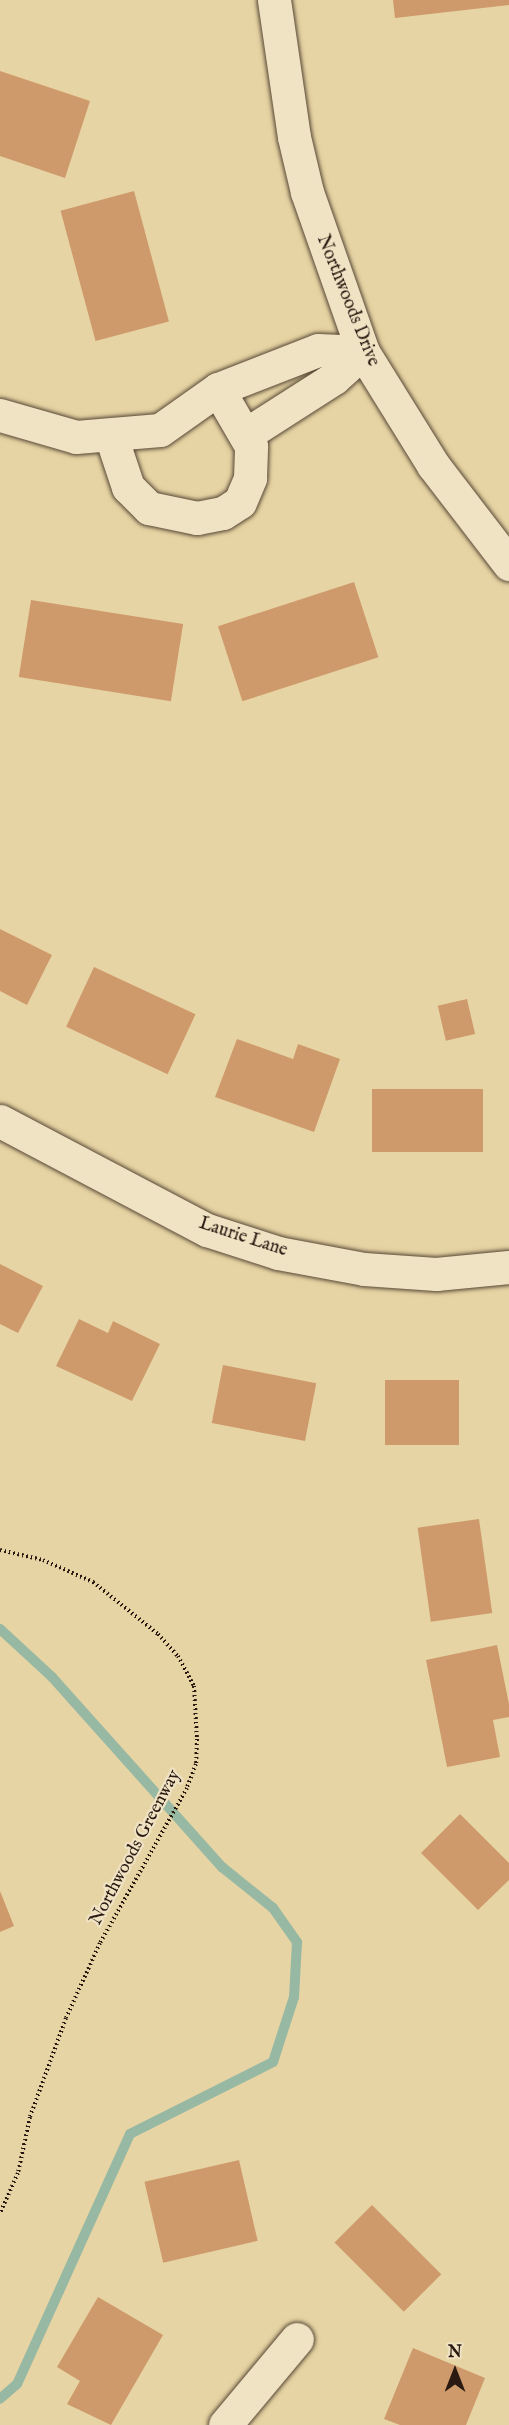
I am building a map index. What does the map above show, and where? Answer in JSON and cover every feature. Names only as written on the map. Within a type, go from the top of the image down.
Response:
[{"type":"street","name":"Northwoods Drive","points":[[274,0],[294,137],[307,192],[363,352],[433,465],[509,564]]},
{"type":"street","points":[[0,415],[76,437],[111,436],[160,430],[218,390],[318,350],[363,352]]},
{"type":"street","points":[[245,435],[334,378],[363,352]]},
{"type":"street","points":[[111,436],[129,487],[149,508],[197,518],[223,513],[240,502],[250,478],[251,447],[218,390]]},
{"type":"street","name":"Laurie Lane","points":[[0,1121],[207,1230],[278,1252],[364,1269],[436,1274],[509,1267]]},
{"type":"street","points":[[225,2425],[297,2339]]},
{"type":"path","name":"Northwoods Greenway","points":[[0,1550],[43,1560],[93,1582],[136,1614],[178,1656],[194,1686],[196,1764],[187,1788],[163,1833],[100,1943],[66,2018],[30,2117],[18,2173],[0,2213]]},
{"type":"building","points":[[393,0],[509,0],[509,5],[395,18]]},
{"type":"building","points":[[0,71],[90,101],[65,178],[0,156]]},
{"type":"building","points":[[134,191],[169,321],[96,341],[61,211]]},
{"type":"building","points":[[354,582],[378,657],[242,701],[218,626]]},
{"type":"building","points":[[31,600],[183,624],[171,701],[19,677]]},
{"type":"building","points":[[0,929],[52,955],[27,1005],[0,991]]},
{"type":"building","points":[[94,967],[196,1014],[168,1074],[66,1027]]},
{"type":"building","points":[[467,999],[475,1034],[446,1041],[438,1006]]},
{"type":"building","points":[[237,1039],[293,1059],[298,1044],[340,1059],[314,1132],[215,1097]]},
{"type":"building","points":[[372,1089],[483,1089],[483,1152],[372,1152]]},
{"type":"building","points":[[0,1264],[43,1286],[18,1333],[0,1324]]},
{"type":"building","points":[[79,1319],[108,1333],[113,1321],[160,1344],[132,1401],[56,1366]]},
{"type":"building","points":[[223,1365],[316,1383],[305,1441],[212,1423]]},
{"type":"building","points":[[385,1380],[459,1380],[459,1445],[385,1445]]},
{"type":"building","points":[[479,1519],[492,1613],[431,1622],[418,1528]]},
{"type":"building","points":[[497,1645],[509,1704],[509,1717],[493,1720],[500,1757],[447,1767],[426,1660]]},
{"type":"building","points":[[460,1814],[509,1863],[509,1880],[478,1910],[421,1853]]},
{"type":"building","points":[[0,1891],[14,1926],[0,1932]]},
{"type":"building","points":[[239,2160],[258,2241],[163,2263],[144,2182]]},
{"type":"building","points":[[372,2205],[441,2274],[404,2312],[335,2242]]},
{"type":"building","points":[[98,2297],[163,2335],[111,2425],[67,2404],[80,2381],[57,2367]]},
{"type":"building","points":[[413,2348],[485,2378],[466,2425],[400,2425],[384,2419]]},
{"type":"waterway","points":[[0,1629],[52,1677],[222,1867],[273,1908],[297,1942],[294,1997],[273,2062],[130,2134],[17,2384],[0,2399]]}]
